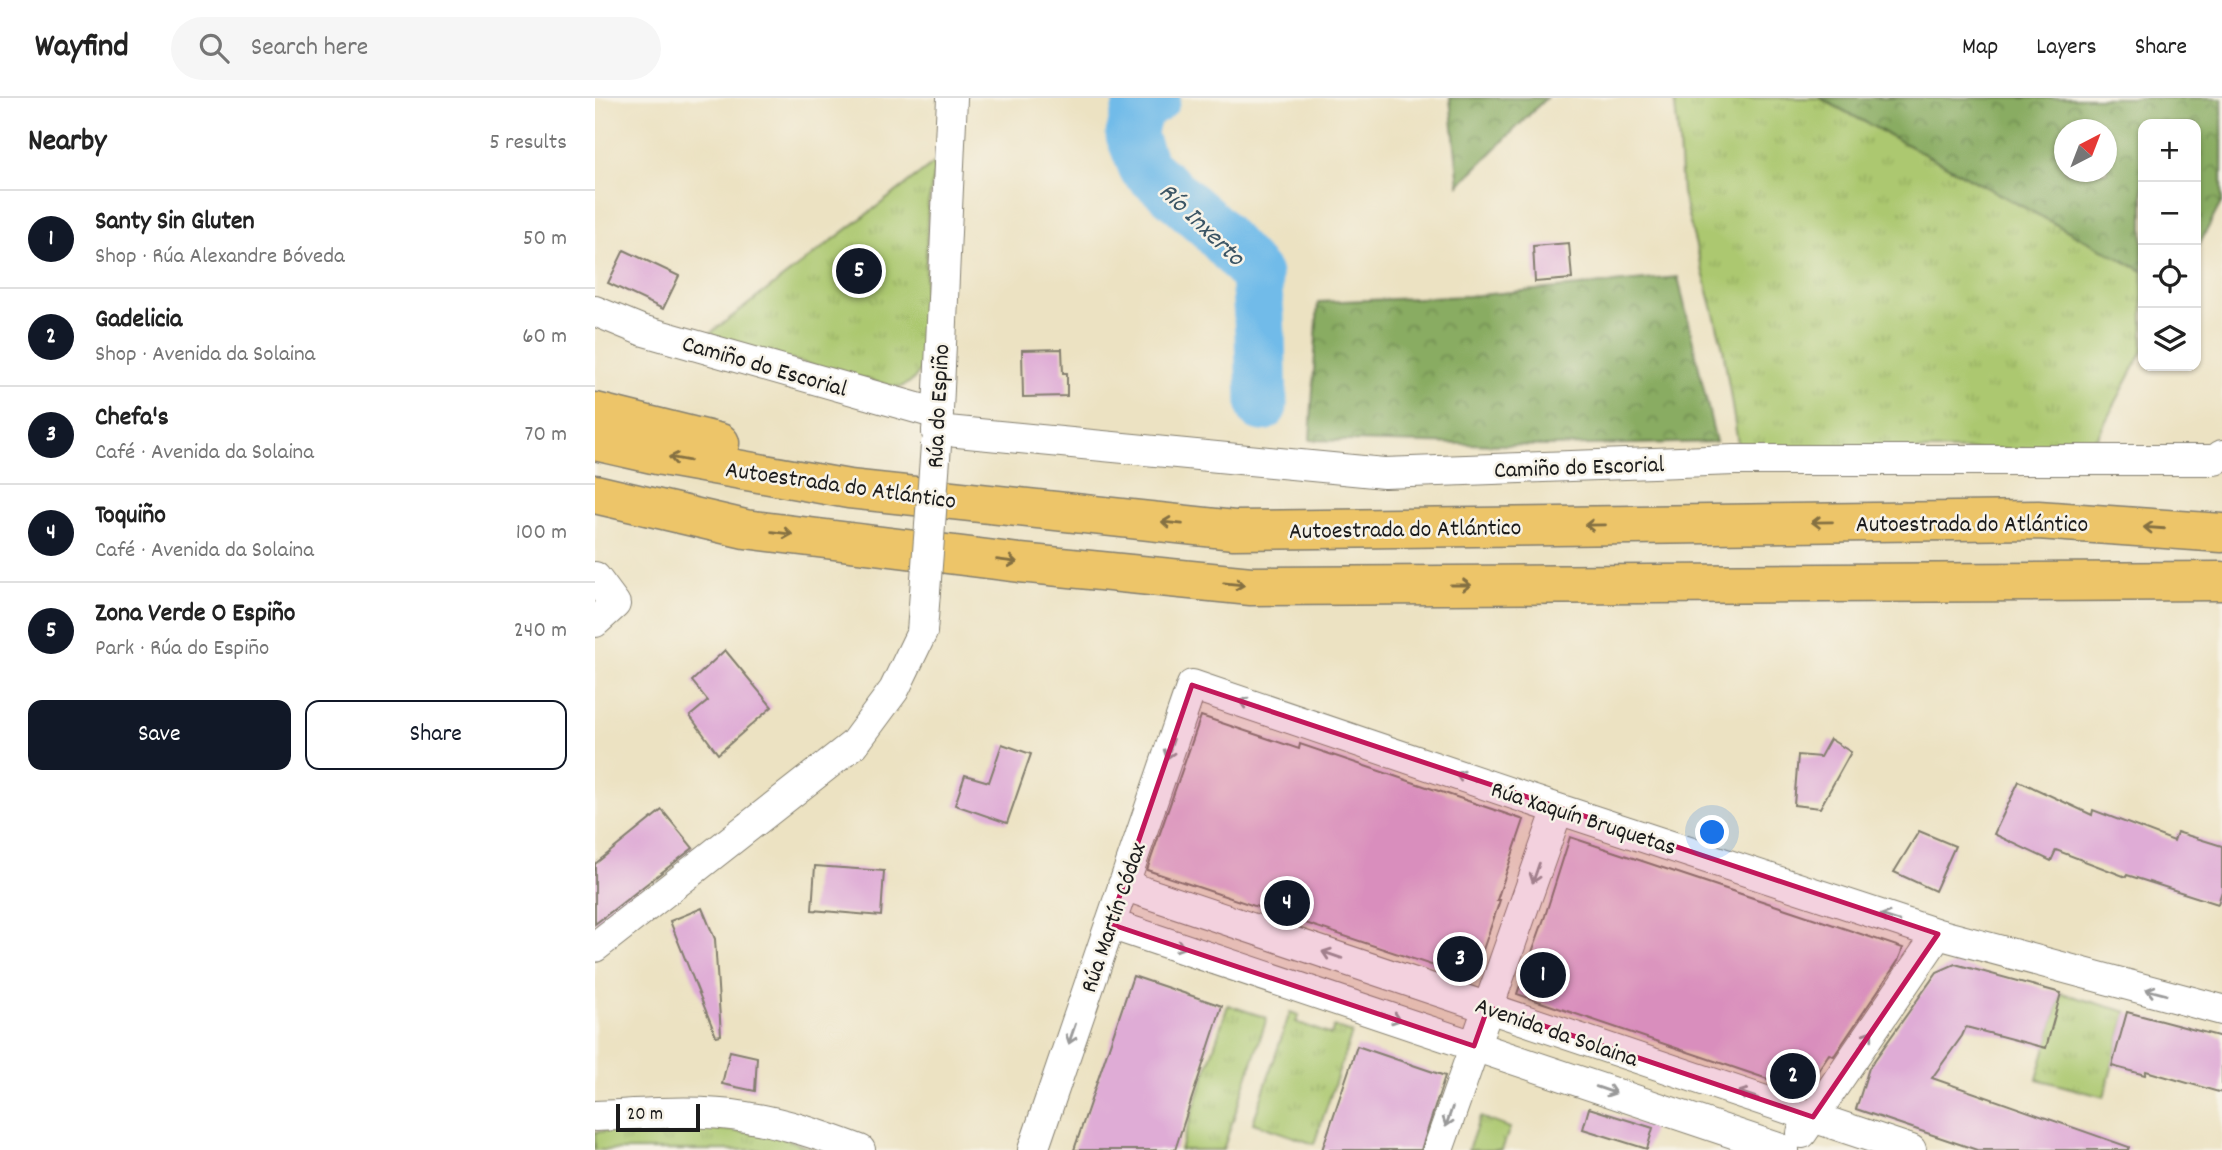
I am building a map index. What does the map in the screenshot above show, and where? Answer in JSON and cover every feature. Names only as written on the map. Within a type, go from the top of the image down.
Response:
[{"type":"highway","points":[[595,412],[774,456],[849,489]]},
{"type":"highway","name":"Autoestrada do Atlántico","points":[[595,441],[657,455],[849,489],[1234,530],[2038,520],[2222,533]]},
{"type":"highway","points":[[595,494],[745,528]]},
{"type":"highway","points":[[595,517],[745,528],[1020,563],[1251,586],[2222,581]]},
{"type":"street","name":"Rúa do Espiño","points":[[595,947],[854,744],[894,690],[922,632],[937,430],[952,98]]},
{"type":"street","name":"Camiño do Escorial","points":[[595,311],[641,331],[937,430],[1384,473],[1735,460],[2215,460],[2222,455]]},
{"type":"street","points":[[595,577],[615,604],[595,622]]},
{"type":"street","name":"Rúa Xaquín Bruquetas","points":[[1192,685],[1938,934],[2222,1010]]},
{"type":"street","name":"Rúa Martín Códax","points":[[1033,1150],[1192,685]]},
{"type":"street","points":[[1438,1150],[1558,809]]},
{"type":"street","name":"Avenida da Solaina","points":[[1123,885],[1911,1150]]},
{"type":"street","name":"Avenida da Solaina","points":[[1110,924],[1784,1150]]},
{"type":"street","points":[[1790,1150],[1938,934]]},
{"type":"street","points":[[595,1116],[688,1113],[746,1116],[802,1129],[860,1150]]},
{"type":"highlighted area","points":[[1192,685],[1938,934],[1813,1117],[1488,1007],[1474,1046],[1110,924]]},
{"type":"green space","points":[[1450,98],[1546,98],[1459,185]]},
{"type":"green space","points":[[1674,98],[1820,98],[2138,268],[2138,360],[2091,449],[1746,451],[1738,444],[1723,348],[1682,193]]},
{"type":"green space","points":[[1820,98],[2222,98],[2222,201],[2201,241],[2201,119],[2138,119],[2138,268]]},
{"type":"green space","points":[[937,161],[928,204],[922,368],[912,381],[899,388],[705,337]]},
{"type":"green space","points":[[1678,277],[1716,442],[1547,446],[1310,440],[1318,302],[1468,296]]},
{"type":"green space","points":[[2061,993],[2127,1012],[2104,1097],[2037,1079]]},
{"type":"green space","points":[[1228,1005],[1267,1018],[1223,1150],[1180,1150]]},
{"type":"green space","points":[[1290,1012],[1299,1015],[1296,1022],[1331,1035],[1334,1027],[1352,1033],[1314,1144],[1253,1123]]},
{"type":"green space","points":[[1480,1117],[1510,1128],[1502,1150],[1468,1150]]},
{"type":"green space","points":[[682,1125],[781,1136],[812,1150],[595,1150],[595,1132]]},
{"type":"building","points":[[1569,243],[1572,279],[1535,282],[1533,246]]},
{"type":"building","points":[[624,250],[679,276],[663,309],[608,283]]},
{"type":"building","points":[[1062,349],[1063,373],[1067,373],[1067,396],[1023,397],[1022,350]]},
{"type":"building","points":[[725,650],[772,707],[718,754],[690,716],[708,701],[692,681]]},
{"type":"building","points":[[1201,716],[1299,749],[1300,744],[1524,820],[1473,979],[1147,870]]},
{"type":"building","points":[[1830,739],[1851,752],[1820,808],[1794,805],[1798,755],[1820,757]]},
{"type":"building","points":[[1002,744],[1031,754],[1007,823],[955,805],[965,775],[989,782]]},
{"type":"building","points":[[2019,781],[2092,815],[2093,810],[2174,841],[2177,832],[2222,846],[2222,891],[2218,904],[2127,875],[2126,877],[2056,850],[2051,861],[1994,834]]},
{"type":"building","points":[[662,810],[693,848],[595,924],[595,864]]},
{"type":"building","points":[[1919,831],[1955,846],[1935,891],[1894,872]]},
{"type":"building","points":[[1570,837],[1903,948],[1898,961],[1834,1056],[1829,1054],[1807,1087],[1800,1090],[1517,994]]},
{"type":"building","points":[[815,866],[884,871],[881,916],[812,910]]},
{"type":"building","points":[[702,908],[715,939],[721,1035],[716,1036],[670,921]]},
{"type":"building","points":[[1955,964],[2061,993],[2046,1048],[1966,1027],[1932,1078],[2129,1147],[2128,1150],[1977,1150],[1856,1109],[1869,1068],[1937,972]]},
{"type":"building","points":[[1133,976],[1222,1006],[1175,1150],[1074,1150]]},
{"type":"building","points":[[2127,1012],[2222,1037],[2222,1093],[2146,1071],[2145,1075],[2112,1066]]},
{"type":"building","points":[[1357,1046],[1445,1076],[1421,1150],[1322,1150]]},
{"type":"building","points":[[730,1051],[757,1057],[755,1091],[722,1084]]},
{"type":"building","points":[[1589,1108],[1653,1128],[1647,1149],[1583,1129]]},
{"type":"waterway","name":"Río Inxerto","points":[[1155,98],[1138,108],[1131,135],[1144,168],[1211,226],[1256,275],[1262,406]]},
{"type":"place","name":"Zona Verde O Espiño","points":[[859,271]]},
{"type":"place","name":"Toquiño","points":[[1287,903]]},
{"type":"place","name":"Chefa's","points":[[1460,959]]},
{"type":"place","name":"Santy Sin Gluten","points":[[1543,975]]},
{"type":"place","name":"Gadelicia","points":[[1793,1076]]}]
